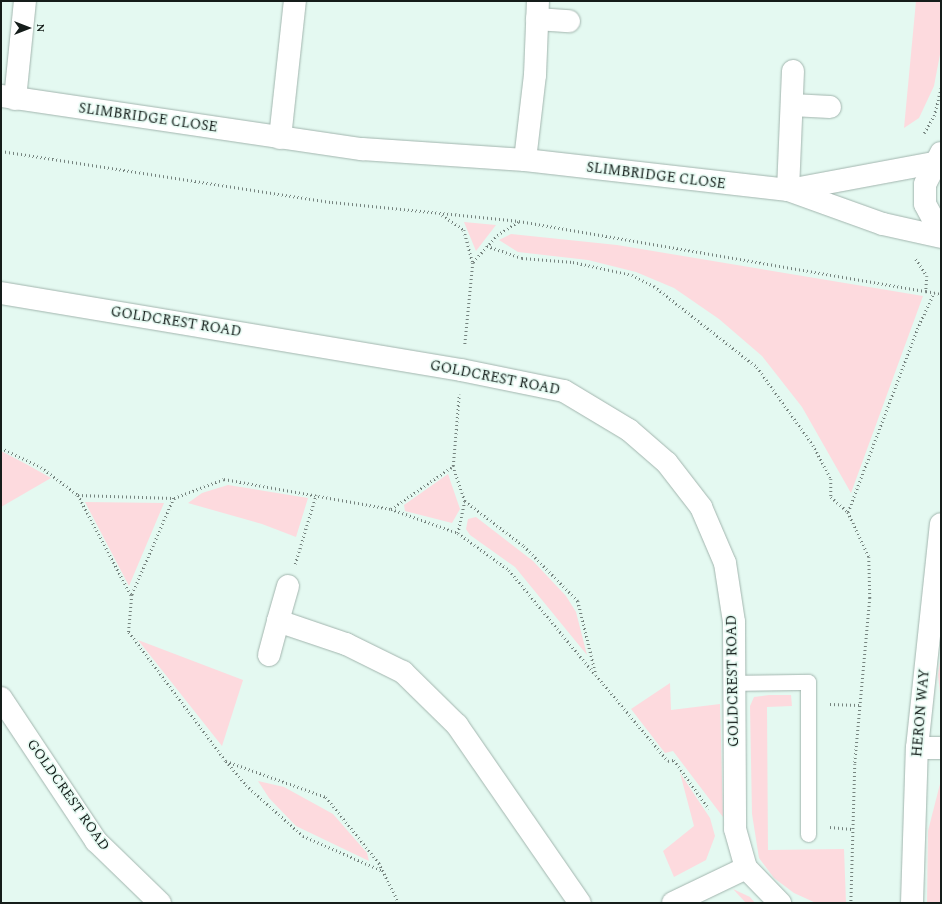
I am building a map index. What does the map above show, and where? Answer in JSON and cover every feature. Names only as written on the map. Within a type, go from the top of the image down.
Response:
[{"type":"street","name":"SLIMBRIDGE CLOSE","points":[[25,1],[8,98],[362,149],[525,160],[788,190],[883,224],[941,236]]},
{"type":"street","points":[[280,138],[295,1]]},
{"type":"street","points":[[525,160],[536,75],[538,10],[569,21]]},
{"type":"street","points":[[788,190],[793,71]]},
{"type":"street","points":[[792,105],[830,107]]},
{"type":"street","name":"SLIMBRIDGE CLOSE","points":[[788,190],[937,158]]},
{"type":"street","points":[[937,158],[925,184],[925,204],[941,236]]},
{"type":"street","name":"GOLDCREST ROAD","points":[[1,293],[461,370],[564,391],[629,430],[667,463],[701,507],[725,563],[734,622],[735,829],[746,868],[780,903]]},
{"type":"street","name":"HERON WAY","points":[[912,903],[917,748],[941,524]]},
{"type":"street","points":[[269,654],[288,586]]},
{"type":"street","points":[[278,621],[346,644],[403,672],[457,725],[580,903]]},
{"type":"street","name":"GOLDCREST ROAD","points":[[1,698],[96,841],[160,903]]},
{"type":"street","points":[[917,748],[941,748]]},
{"type":"street","points":[[673,903],[746,868]]},
{"type":"lane","points":[[734,683],[808,682],[808,834]]},
{"type":"path","points":[[1,151],[332,202],[442,215],[519,221],[926,291]]},
{"type":"path","points":[[442,215],[464,230],[473,263],[461,370],[453,466],[464,501],[458,533]]},
{"type":"path","points":[[473,263],[497,235],[519,221]]},
{"type":"path","points":[[487,246],[522,258],[573,262],[632,276],[689,310],[765,378],[817,452],[831,479],[831,497],[848,512],[869,557],[870,598],[859,705],[851,903]]},
{"type":"path","points":[[848,512],[917,328],[934,293]]},
{"type":"path","points":[[1,448],[41,467],[78,495],[132,595]]},
{"type":"path","points":[[391,509],[453,466]]},
{"type":"path","points":[[78,495],[174,498],[224,479],[391,509],[458,533],[509,570],[668,761],[674,760],[714,816]]},
{"type":"path","points":[[288,586],[316,496]]},
{"type":"path","points":[[174,498],[132,595],[128,632],[246,785],[303,836],[383,871]]},
{"type":"path","points":[[464,501],[524,546],[578,601],[596,675]]},
{"type":"path","points":[[808,704],[859,705]]},
{"type":"path","points":[[226,761],[326,797],[383,871],[399,903]]},
{"type":"shaded area","points":[[916,1],[941,1],[941,49],[934,86],[919,118],[904,128]]},
{"type":"shaded area","points":[[464,222],[496,225],[476,251]]},
{"type":"shaded area","points":[[511,234],[617,245],[923,296],[851,493],[802,407],[762,356],[719,319],[674,288],[636,272],[588,260],[518,252],[499,240]]},
{"type":"shaded area","points":[[1,451],[26,464],[51,478],[1,507]]},
{"type":"shaded area","points":[[448,474],[460,509],[452,523],[405,511],[404,505]]},
{"type":"shaded area","points":[[228,485],[308,498],[296,537],[262,524],[188,503],[202,493]]},
{"type":"shaded area","points":[[85,502],[164,503],[129,586]]},
{"type":"shaded area","points":[[476,517],[533,561],[566,596],[576,612],[587,655],[515,567],[470,535],[466,529],[468,519]]},
{"type":"shaded area","points":[[138,640],[243,680],[222,746]]},
{"type":"shaded area","points":[[941,654],[941,702],[938,675]]},
{"type":"shaded area","points":[[670,683],[671,710],[720,704],[723,817],[673,751],[665,753],[631,709]]},
{"type":"shaded area","points":[[791,695],[792,706],[767,707],[768,850],[844,849],[846,903],[816,903],[794,893],[774,878],[759,858],[752,814],[750,706],[754,697]]},
{"type":"shaded area","points":[[680,773],[710,818],[715,836],[706,860],[674,877],[663,851],[694,826]]},
{"type":"shaded area","points":[[941,780],[941,903],[927,903],[928,831]]},
{"type":"shaded area","points":[[258,781],[284,787],[333,814],[367,853],[369,861],[296,826],[269,798]]},
{"type":"shaded area","points":[[733,889],[750,897],[755,903],[746,903]]}]
